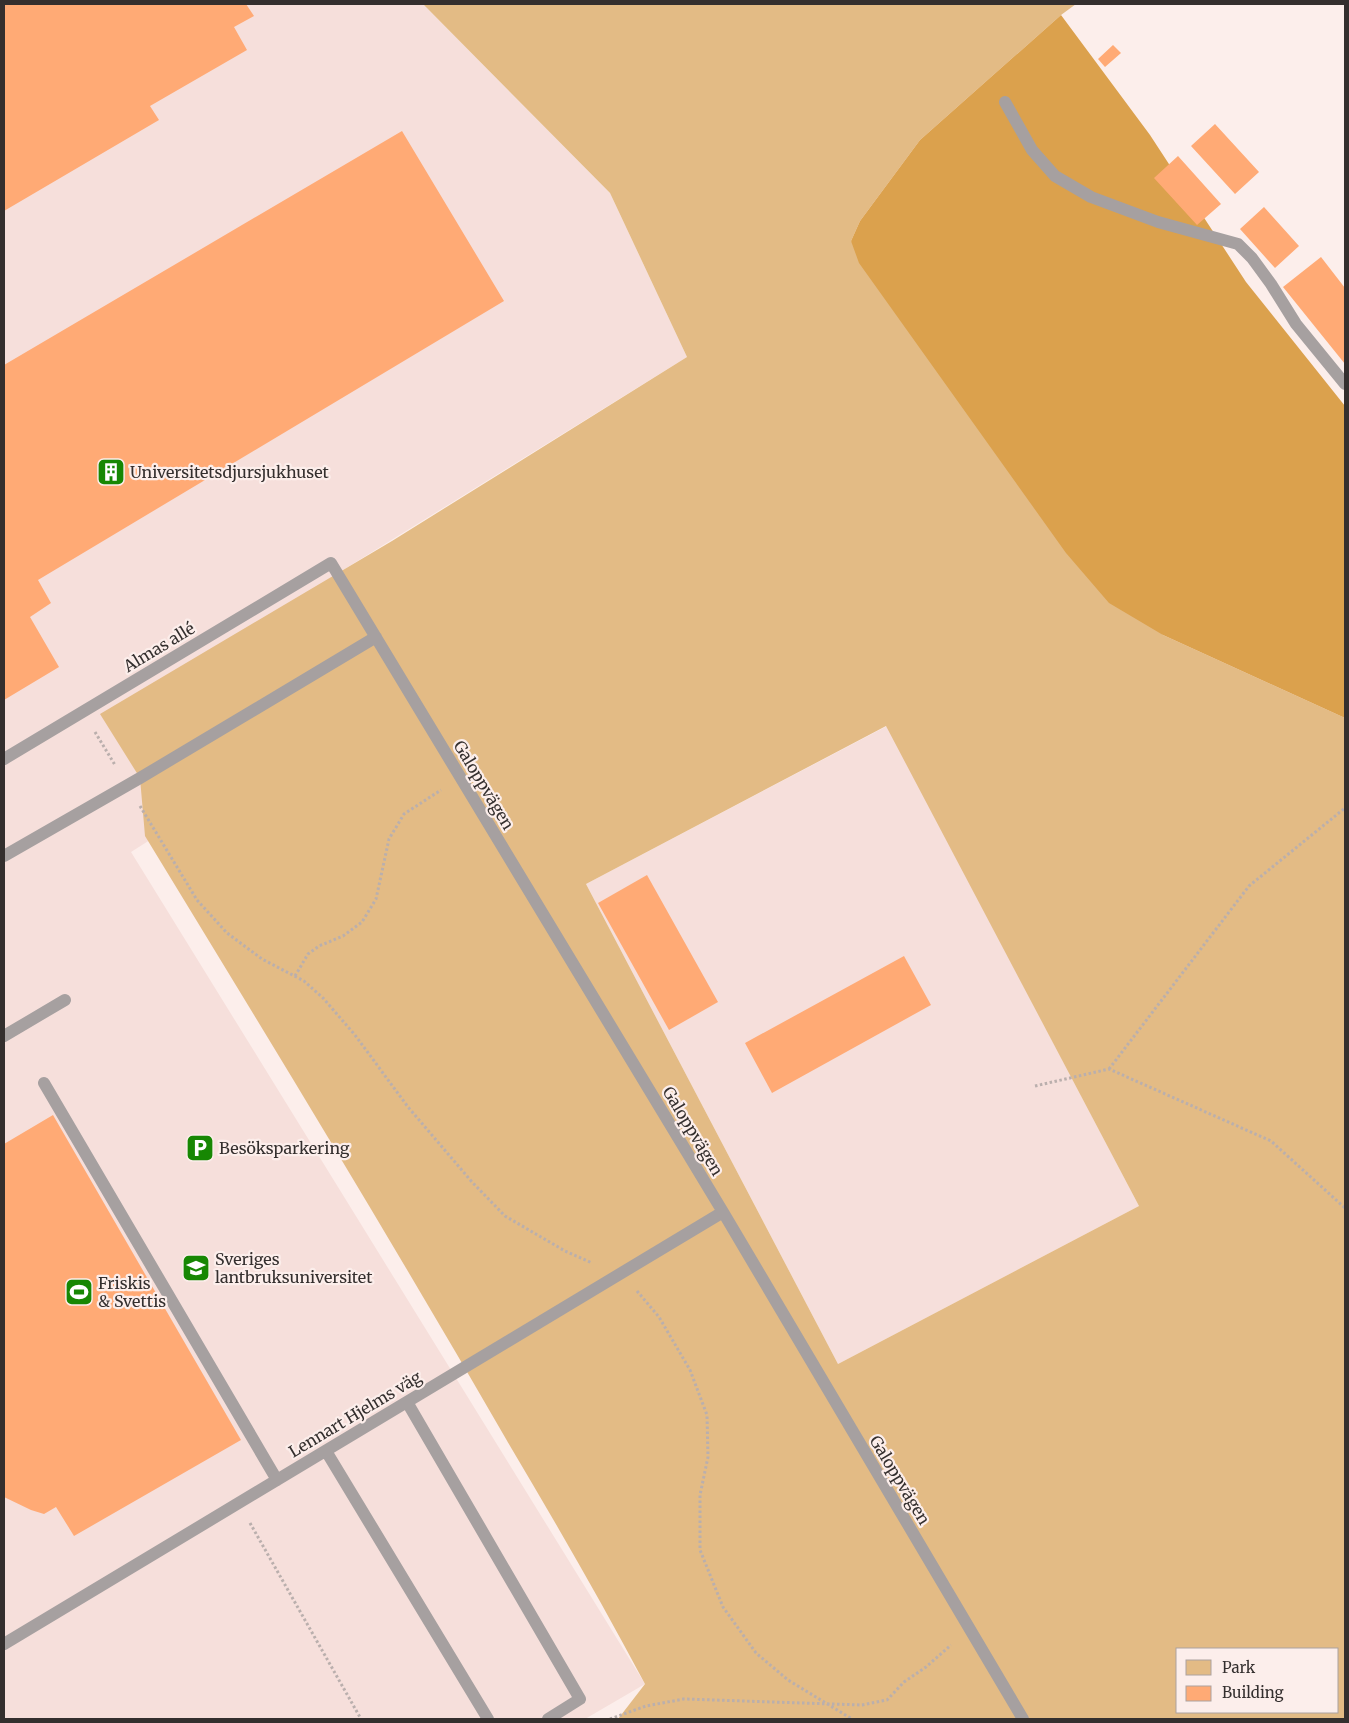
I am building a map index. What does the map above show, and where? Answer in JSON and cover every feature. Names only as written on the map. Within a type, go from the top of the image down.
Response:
[{"type":"lane","points":[[1005,102],[1032,150],[1055,176],[1091,197],[1158,222],[1238,244],[1252,258],[1296,324],[1345,384]]},
{"type":"lane","name":"Galoppvägen","points":[[331,563],[723,1212],[1023,1719]]},
{"type":"lane","name":"Almas allé","points":[[4,759],[331,563]]},
{"type":"lane","points":[[4,856],[376,637]]},
{"type":"lane","points":[[4,1036],[64,1000]]},
{"type":"lane","points":[[44,1083],[277,1480]]},
{"type":"lane","name":"Lennart Hjelms väg","points":[[4,1644],[723,1212]]},
{"type":"lane","points":[[407,1402],[580,1699],[548,1719]]},
{"type":"lane","points":[[326,1450],[488,1719]]},
{"type":"path","points":[[83,712],[197,900],[227,933],[262,959],[304,981],[323,998],[356,1035],[408,1107],[472,1182],[505,1216],[565,1252],[618,1275],[633,1286],[659,1317],[690,1370],[707,1415],[708,1457],[700,1495],[700,1550],[724,1607],[756,1653],[788,1680],[852,1719]]},
{"type":"path","points":[[295,976],[308,954],[319,946],[343,936],[362,922],[376,899],[389,840],[404,814],[460,778]]},
{"type":"path","points":[[1109,1068],[1249,886],[1345,808]]},
{"type":"path","points":[[1035,1086],[1109,1068],[1271,1141],[1345,1208]]},
{"type":"path","points":[[238,1503],[361,1719]]},
{"type":"path","points":[[610,1719],[646,1706],[684,1699],[862,1705],[887,1700],[904,1682],[951,1645],[971,1632]]},
{"type":"shaded area","name":"Sveriges lantbruksuniversitet","points":[[4,4],[423,4],[610,193],[687,357],[322,583],[383,692],[131,852],[645,1684],[585,1719],[4,1719]]},
{"type":"shaded area","points":[[1061,15],[1150,135],[1246,282],[1345,406],[1345,718],[1163,635],[1109,603],[1066,553],[859,263],[851,241],[860,221],[920,140]]},
{"type":"shaded area","points":[[887,726],[1139,1206],[838,1364],[586,884]]},
{"type":"green space","points":[[423,4],[1076,4],[1061,15],[920,140],[860,221],[851,241],[1163,635],[1345,718],[1345,1719],[618,1719],[645,1684],[577,1561],[417,1287],[145,836],[140,778],[100,714],[392,541],[687,357],[610,193]],"holes":[[[886,726],[1139,1206],[838,1364],[586,884]]]},
{"type":"building","points":[[4,4],[246,4],[254,16],[234,27],[247,50],[150,106],[159,120],[4,211]]},
{"type":"building","points":[[1113,45],[1121,53],[1105,67],[1098,59]]},
{"type":"building","points":[[1215,124],[1259,172],[1235,194],[1191,146]]},
{"type":"building","name":"Universitetsdjursjukhuset","points":[[402,131],[504,301],[38,580],[51,603],[30,617],[59,667],[4,700],[4,365]]},
{"type":"building","points":[[1178,156],[1221,204],[1197,225],[1154,178]]},
{"type":"building","points":[[1264,207],[1299,246],[1275,268],[1240,229]]},
{"type":"building","points":[[1321,257],[1345,288],[1345,364],[1283,287]]},
{"type":"building","points":[[647,875],[718,1002],[669,1030],[598,903]]},
{"type":"building","points":[[904,956],[931,1005],[772,1093],[745,1043]]},
{"type":"building","name":"Friskis & Svettis","points":[[53,1115],[241,1440],[74,1536],[56,1507],[44,1514],[4,1497],[4,1144]]},
{"type":"place","name":"Universitetsdjursjukhuset","points":[[111,472]]},
{"type":"place","name":"Besöksparkering","points":[[200,1148]]},
{"type":"place","name":"Sveriges lantbruksuniversitet","points":[[196,1268]]},
{"type":"place","name":"Friskis & Svettis","points":[[79,1292]]}]
